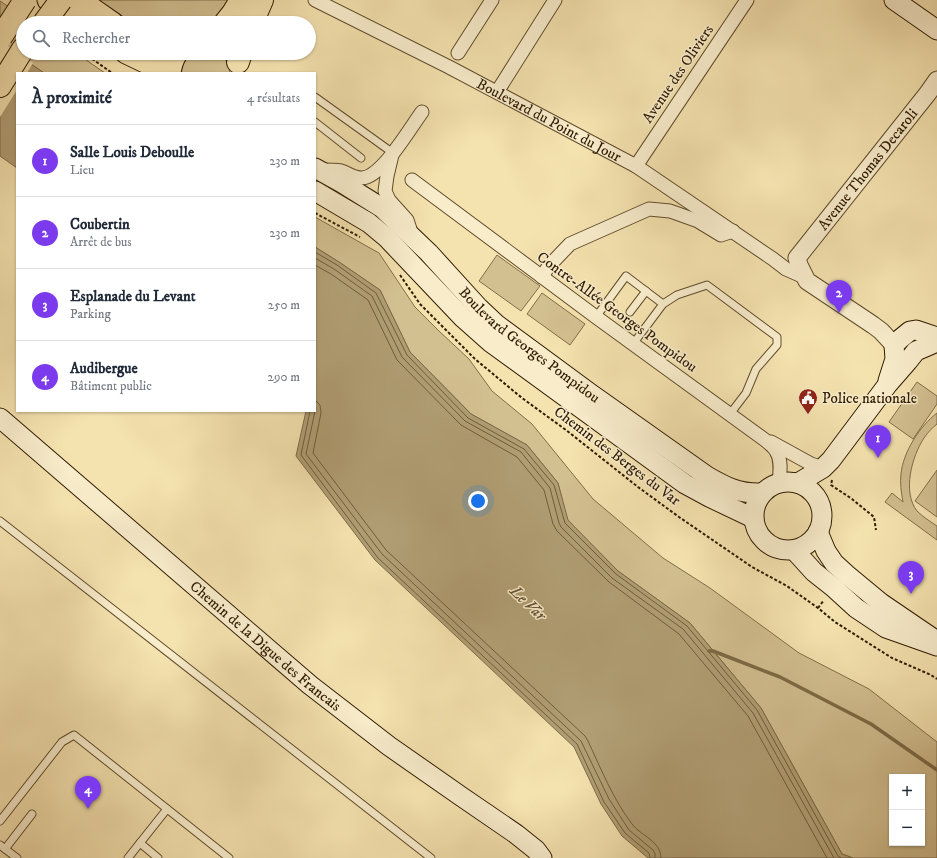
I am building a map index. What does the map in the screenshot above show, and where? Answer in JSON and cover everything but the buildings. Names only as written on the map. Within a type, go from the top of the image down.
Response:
[{"type":"highway","points":[[1,38],[20,0]]},
{"type":"highway","points":[[1,38],[25,0]]},
{"type":"highway","points":[[43,16],[52,0]]},
{"type":"highway","points":[[49,16],[62,0]]},
{"type":"highway","points":[[231,16],[241,0]]},
{"type":"highway","points":[[255,16],[262,0]]},
{"type":"highway","points":[[0,86],[16,60]]},
{"type":"main road","points":[[48,0],[71,16]]},
{"type":"main road","points":[[80,0],[103,16]]},
{"type":"main road","points":[[894,0],[937,30]]},
{"type":"main road","points":[[141,60],[162,72]]},
{"type":"main road","points":[[170,72],[174,60]]},
{"type":"main road","name":"Boulevard Georges Pompidou","points":[[317,169],[382,208],[429,253],[479,308],[496,324],[584,389],[707,476],[726,487],[738,491],[750,494],[762,493]]},
{"type":"main road","name":"Boulevard Georges Pompidou","points":[[316,192],[369,223],[387,238],[463,318],[490,342],[685,484],[753,518]]},
{"type":"main road","points":[[888,384],[894,359],[894,346],[904,335],[910,331],[916,330],[937,337]]},
{"type":"main road","points":[[913,331],[916,351]]},
{"type":"main road","points":[[798,484],[827,464],[888,384],[916,351],[937,342]]},
{"type":"main road","points":[[894,346],[916,351]]},
{"type":"main road","name":"Chemin de la Digue des Francais","points":[[0,418],[310,685],[389,746],[516,834],[536,850],[542,858]]},
{"type":"main road","points":[[818,500],[827,464]]},
{"type":"main road","points":[[789,482],[798,484],[810,490],[818,500],[822,516],[818,532],[812,540],[804,546],[794,550],[775,548],[767,543],[760,536],[755,527],[753,518],[754,509],[762,493],[772,485],[789,482]]},
{"type":"main road","points":[[818,532],[826,551],[834,563],[881,603],[919,628],[937,642]]},
{"type":"main road","points":[[794,550],[814,572],[856,608],[886,628],[937,646]]},
{"type":"street","name":"Boulevard du Point du Jour","points":[[315,0],[497,92],[636,166],[733,231],[786,269],[804,277],[807,281],[873,325],[881,331],[894,346]]},
{"type":"street","points":[[458,53],[492,0]]},
{"type":"street","points":[[497,92],[555,0]]},
{"type":"street","name":"Avenue des Oliviers","points":[[636,166],[747,0]]},
{"type":"street","name":"Avenue Thomas Decaroli","points":[[797,258],[934,91]]},
{"type":"street","points":[[317,169],[341,171],[352,176],[362,178],[372,174],[393,153],[422,112]]},
{"type":"street","points":[[393,153],[385,191],[389,200],[407,220],[412,236]]},
{"type":"street","name":"Contre-Allée Georges Pompidou","points":[[412,180],[596,317],[766,440],[776,452],[780,461],[779,483]]},
{"type":"street","points":[[542,277],[548,267],[570,244],[649,209],[670,211],[698,220],[721,235],[733,231]]},
{"type":"street","points":[[773,259],[797,258],[804,277]]},
{"type":"street","points":[[766,440],[811,464],[827,464]]},
{"type":"lane","points":[[316,98],[393,153]]},
{"type":"lane","points":[[316,123],[361,158]]},
{"type":"lane","points":[[596,317],[626,276],[663,304]]},
{"type":"lane","points":[[633,344],[663,304],[677,295],[707,285],[777,337],[777,345],[756,369],[746,393],[730,414]]},
{"type":"lane","points":[[630,312],[646,291]]},
{"type":"lane","points":[[0,521],[431,858]]},
{"type":"lane","points":[[0,821],[62,742],[74,735],[229,858]]},
{"type":"lane","points":[[128,858],[167,809]]},
{"type":"lane","points":[[16,858],[2,847],[32,814]]},
{"type":"lane","points":[[140,843],[158,858]]},
{"type":"path","points":[[94,60],[111,72]]},
{"type":"path","points":[[316,214],[364,239]]},
{"type":"path","name":"Chemin des Berges du Var","points":[[399,274],[420,304],[475,359],[522,398],[566,430],[638,487],[752,567],[787,586],[835,622],[892,658],[937,679]]},
{"type":"path","points":[[827,464],[837,466],[833,474],[831,485],[852,499],[874,517],[876,530]]},
{"type":"shaded area","points":[[98,0],[230,0],[219,16],[122,16]]},
{"type":"shaded area","points":[[0,1],[22,16],[16,16],[16,54],[0,43]]},
{"type":"shaded area","points":[[25,60],[86,60],[104,72],[43,72]]},
{"type":"shaded area","points":[[184,60],[226,60],[230,72],[180,72]]},
{"type":"shaded area","points":[[316,218],[379,253],[415,307],[469,359],[492,391],[532,424],[593,499],[663,558],[710,588],[799,653],[869,689],[937,742],[937,858],[853,858],[842,854],[761,708],[690,623],[618,571],[567,520],[558,483],[527,445],[471,414],[410,352],[380,290],[316,248]]},
{"type":"shaded area","points":[[497,255],[540,286],[521,311],[479,281]]},
{"type":"shaded area","points":[[542,293],[585,324],[570,345],[527,314]]},
{"type":"shaded area","points":[[917,382],[937,396],[937,404],[913,439],[889,422]]},
{"type":"shaded area","points":[[937,413],[937,424],[930,430],[916,454],[910,474],[909,484],[910,494],[917,511],[937,526],[937,540],[885,502],[892,493],[903,502],[901,477],[905,457],[913,440],[924,425]]},
{"type":"shaded area","points":[[937,470],[937,517],[915,501]]},
{"type":"water","points":[[0,43],[16,54],[16,60],[25,60],[43,72],[16,72],[16,167],[0,156]]},
{"type":"water","name":"Le Var","points":[[316,248],[380,290],[410,352],[471,414],[527,445],[558,483],[568,520],[618,571],[690,623],[761,708],[842,854],[853,858],[648,858],[622,836],[601,804],[574,747],[375,560],[296,456],[306,412],[316,412]]},
{"type":"pier","points":[[0,41],[16,52],[16,60],[28,60],[33,63],[28,72],[16,72],[16,92],[0,117]]},
{"type":"waterway","points":[[709,651],[713,651],[780,677],[871,724],[937,770]]},
{"type":"place","name":"Coubertin","points":[[839,313]]},
{"type":"place","name":"Police nationale","points":[[808,415]]},
{"type":"place","name":"Salle Louis Deboulle","points":[[878,458]]},
{"type":"place","name":"Esplanade du Levant","points":[[911,594]]},
{"type":"place","name":"Audibergue","points":[[88,809]]}]
